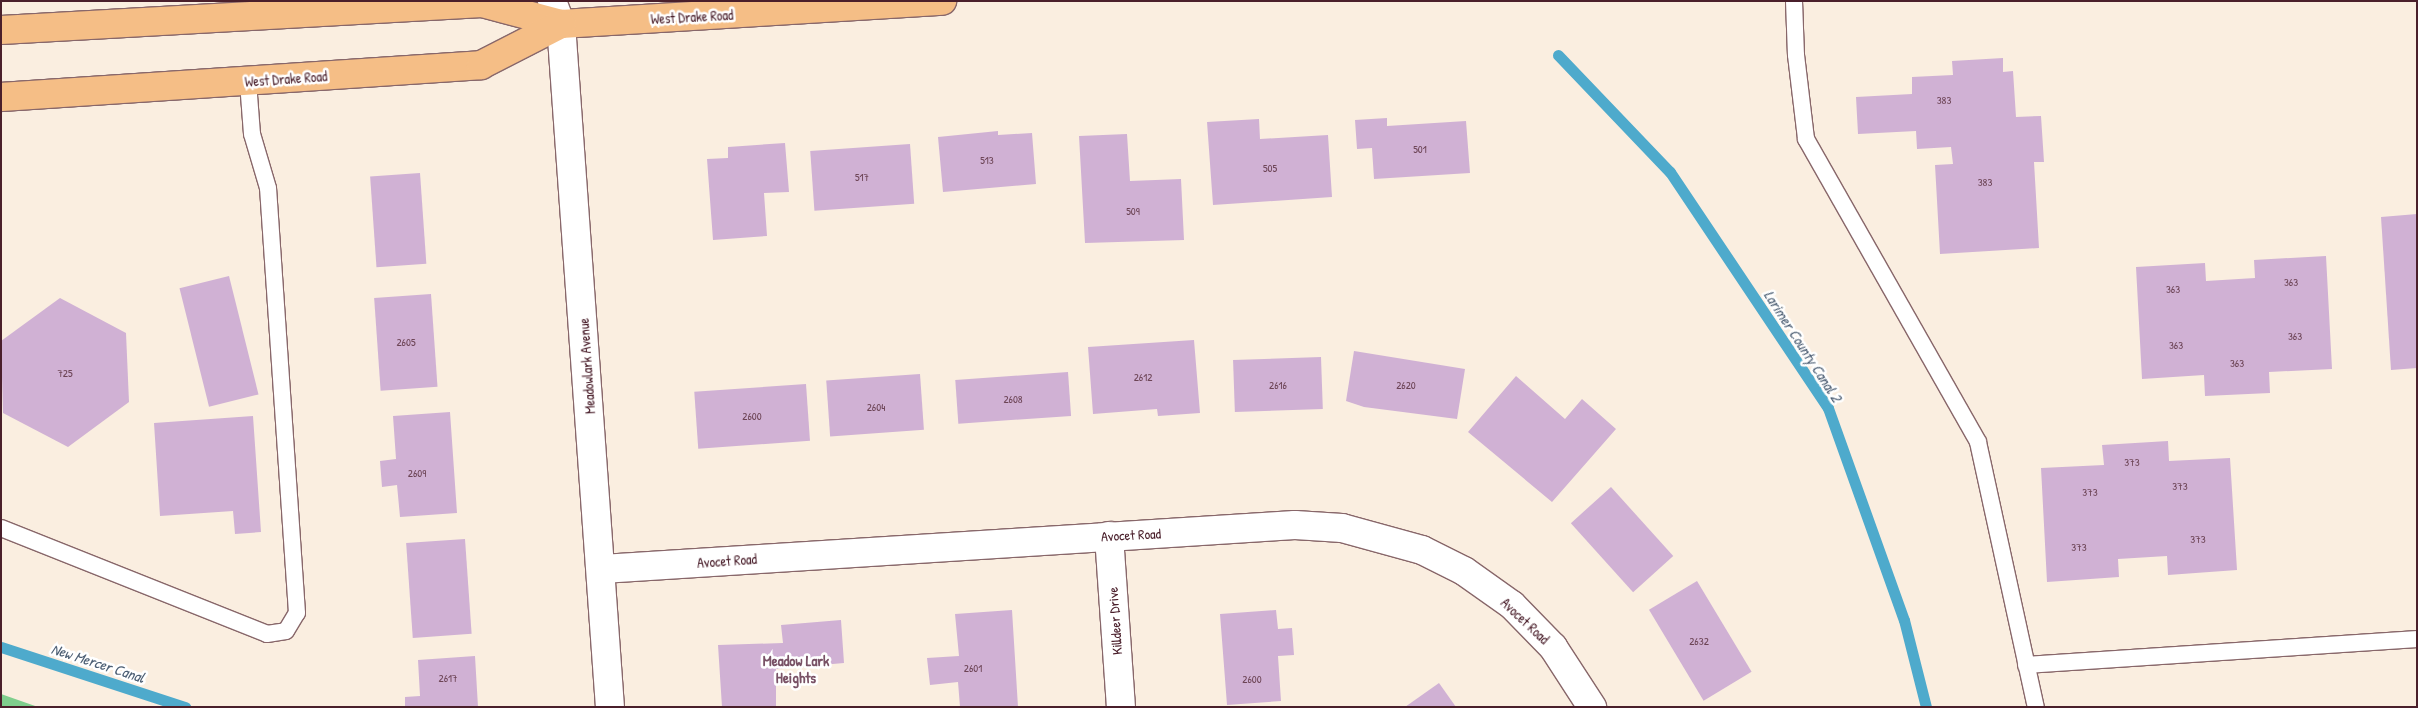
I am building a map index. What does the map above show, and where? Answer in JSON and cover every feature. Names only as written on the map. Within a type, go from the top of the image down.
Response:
[{"type":"main road","name":"West Drake Road","points":[[6,30],[482,2],[560,9],[942,1]]},
{"type":"main road","name":"West Drake Road","points":[[1,97],[481,65],[560,9]]},
{"type":"street","name":"Meadowlark Avenue","points":[[560,9],[602,569],[610,707]]},
{"type":"street","name":"Avocet Road","points":[[602,569],[1295,525],[1377,535],[1422,550],[1464,571],[1512,605],[1553,647],[1592,707]]},
{"type":"street","name":"Killdeer Drive","points":[[1109,536],[1120,707]]},
{"type":"lane","points":[[1794,1],[1796,55],[1806,139],[1978,442],[2036,707]]},
{"type":"lane","points":[[1,528],[267,634],[286,631],[297,613],[268,188],[252,134],[248,82]]},
{"type":"lane","points":[[2026,666],[2417,639]]},
{"type":"green space","points":[[1,694],[38,707],[1,707]]},
{"type":"building","points":[[2003,58],[2003,72],[2013,71],[2016,117],[2041,116],[2044,162],[2034,162],[2039,248],[1940,254],[1935,165],[1953,164],[1951,147],[1917,149],[1916,131],[1858,134],[1856,97],[1912,94],[1912,77],[1953,75],[1952,61]]},
{"type":"building","points":[[1387,118],[1387,126],[1466,121],[1470,173],[1374,179],[1372,148],[1357,149],[1355,120]]},
{"type":"building","points":[[1259,119],[1260,139],[1328,135],[1332,197],[1213,205],[1207,122]]},
{"type":"building","points":[[998,131],[998,135],[1032,133],[1036,184],[943,192],[938,137]]},
{"type":"building","points":[[1127,134],[1130,181],[1181,179],[1184,240],[1085,243],[1079,136]]},
{"type":"building","points":[[785,143],[789,192],[764,193],[767,236],[713,240],[707,159],[728,158],[728,147]]},
{"type":"building","points":[[910,144],[914,204],[814,211],[810,151]]},
{"type":"building","points":[[420,173],[426,264],[376,267],[370,176]]},
{"type":"building","points":[[2417,214],[2417,368],[2391,370],[2381,217]]},
{"type":"building","points":[[2326,256],[2332,369],[2269,372],[2270,393],[2205,396],[2204,375],[2142,379],[2136,267],[2205,263],[2206,281],[2255,278],[2254,260]]},
{"type":"building","points":[[229,276],[259,394],[209,407],[180,288]]},
{"type":"building","points":[[431,294],[437,387],[381,391],[374,298]]},
{"type":"building","points":[[60,298],[126,333],[129,402],[68,447],[3,413],[1,341]]},
{"type":"building","points":[[1194,340],[1200,413],[1158,416],[1157,409],[1093,414],[1088,347]]},
{"type":"building","points":[[1354,351],[1465,369],[1457,419],[1364,407],[1346,401]]},
{"type":"building","points":[[1321,357],[1323,409],[1235,412],[1233,360]]},
{"type":"building","points":[[1068,372],[1071,416],[958,424],[955,380]]},
{"type":"building","points":[[920,374],[924,430],[830,436],[826,381]]},
{"type":"building","points":[[1516,376],[1565,419],[1582,399],[1616,429],[1552,502],[1468,432]]},
{"type":"building","points":[[806,384],[810,441],[698,449],[694,392]]},
{"type":"building","points":[[450,412],[457,513],[400,517],[397,485],[382,487],[380,461],[396,459],[393,416]]},
{"type":"building","points":[[253,416],[261,532],[235,534],[233,511],[160,516],[154,423]]},
{"type":"building","points":[[2168,441],[2169,461],[2230,458],[2237,570],[2168,575],[2167,556],[2118,559],[2119,577],[2047,582],[2041,468],[2104,465],[2102,445]]},
{"type":"building","points":[[1611,487],[1673,556],[1633,592],[1571,523]]},
{"type":"building","points":[[465,539],[472,634],[413,638],[406,543]]},
{"type":"building","points":[[1697,581],[1752,672],[1704,701],[1649,610]]},
{"type":"building","points":[[1012,610],[1018,707],[960,707],[958,682],[930,685],[927,658],[959,656],[955,614]]},
{"type":"building","points":[[1276,610],[1278,629],[1292,628],[1294,655],[1278,656],[1281,701],[1227,705],[1220,614]]},
{"type":"building","points":[[841,620],[844,663],[776,669],[776,707],[722,707],[718,645],[783,643],[781,625]]},
{"type":"building","points":[[475,656],[478,707],[405,707],[405,697],[420,696],[418,660]]},
{"type":"building","points":[[1439,683],[1456,707],[1405,707]]},
{"type":"waterway","name":"Larimer County Canal 2","points":[[1558,55],[1670,172],[1828,408],[1904,620],[1926,707]]},
{"type":"waterway","name":"New Mercer Canal","points":[[1,647],[185,707]]},
{"type":"district","name":"Meadow Lark Heights","points":[[796,668]]}]
